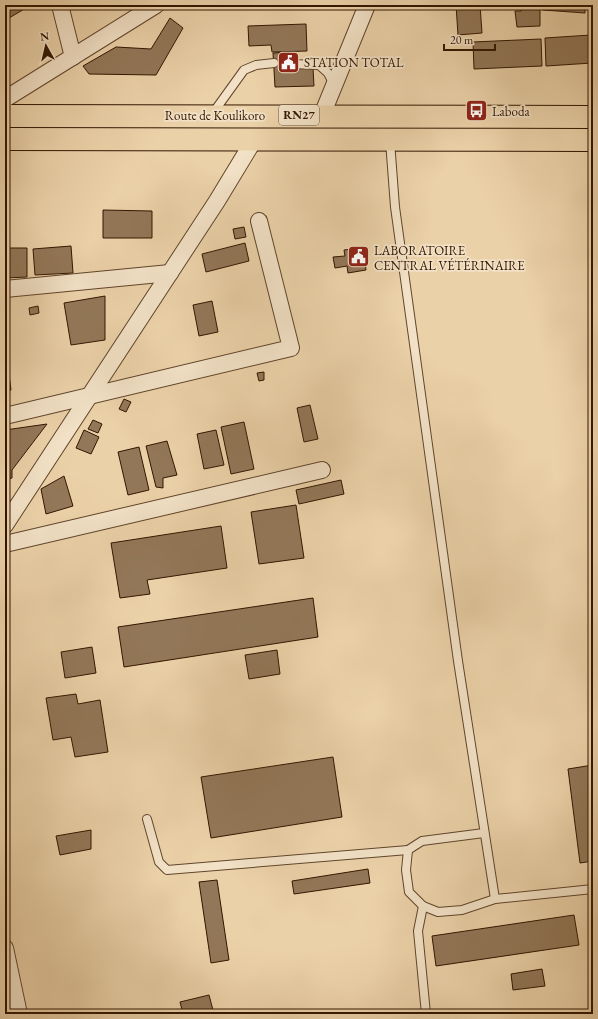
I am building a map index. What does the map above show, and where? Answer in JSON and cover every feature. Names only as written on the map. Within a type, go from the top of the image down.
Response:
[{"type":"main road","name":"Route de Koulikoro","points":[[5,116],[593,116]]},
{"type":"main road","name":"Route de Koulikoro","points":[[5,139],[593,140]]},
{"type":"street","points":[[60,5],[73,57]]},
{"type":"street","points":[[5,99],[156,5]]},
{"type":"street","points":[[322,115],[367,5]]},
{"type":"street","points":[[5,525],[217,201],[254,140]]},
{"type":"street","points":[[5,416],[291,348],[259,221]]},
{"type":"street","points":[[5,289],[170,273]]},
{"type":"street","points":[[5,544],[322,470]]},
{"type":"street","points":[[5,948],[19,1014]]},
{"type":"lane","points":[[212,115],[244,70],[256,65],[274,63]]},
{"type":"lane","points":[[290,64],[319,65],[328,73],[334,86]]},
{"type":"lane","points":[[390,140],[398,222],[459,668],[495,899]]},
{"type":"lane","points":[[147,819],[159,862],[167,870],[408,850],[422,841],[484,833]]},
{"type":"lane","points":[[408,850],[406,870],[409,892],[423,906],[438,912],[462,910],[495,899],[593,889]]},
{"type":"lane","points":[[423,906],[418,931],[426,1014]]},
{"type":"building","points":[[14,5],[24,5],[26,8],[9,18],[5,11]]},
{"type":"building","points":[[456,5],[480,5],[482,33],[458,35]]},
{"type":"building","points":[[521,5],[540,5],[540,26],[517,27],[515,11],[521,11]]},
{"type":"building","points":[[543,5],[585,5],[585,13],[543,10]]},
{"type":"building","points":[[170,18],[183,28],[156,75],[89,74],[83,66],[116,47],[151,49]]},
{"type":"building","points":[[306,24],[307,51],[272,52],[271,45],[249,46],[248,26]]},
{"type":"building","points":[[591,35],[592,63],[546,66],[545,38]]},
{"type":"building","points":[[541,39],[542,66],[474,69],[473,42]]},
{"type":"building","points":[[289,52],[290,69],[313,68],[314,86],[275,87],[273,53]]},
{"type":"building","points":[[103,210],[152,211],[152,238],[103,238]]},
{"type":"building","points":[[244,227],[246,237],[235,239],[233,229]]},
{"type":"building","points":[[245,243],[249,261],[206,272],[202,254]]},
{"type":"building","points":[[71,246],[73,273],[35,275],[33,249]]},
{"type":"building","points":[[5,248],[27,248],[27,277],[5,278]]},
{"type":"building","points":[[363,248],[366,270],[348,273],[347,266],[335,268],[333,257],[345,256],[344,250]]},
{"type":"building","points":[[105,296],[105,340],[71,345],[64,303]]},
{"type":"building","points":[[212,301],[218,332],[199,336],[193,305]]},
{"type":"building","points":[[38,306],[39,313],[30,315],[29,308]]},
{"type":"building","points":[[7,359],[11,390],[5,391],[5,360]]},
{"type":"building","points":[[264,372],[264,380],[259,381],[257,373]]},
{"type":"building","points":[[124,399],[131,402],[126,412],[119,409]]},
{"type":"building","points":[[310,405],[318,439],[304,442],[297,408]]},
{"type":"building","points":[[93,420],[102,424],[98,433],[88,429]]},
{"type":"building","points":[[244,422],[254,469],[231,474],[221,427]]},
{"type":"building","points":[[47,424],[12,470],[12,478],[5,480],[5,430]]},
{"type":"building","points":[[84,430],[99,437],[91,454],[76,448]]},
{"type":"building","points":[[216,430],[224,465],[204,469],[197,434]]},
{"type":"building","points":[[167,441],[177,475],[163,478],[163,488],[156,487],[146,446]]},
{"type":"building","points":[[139,447],[149,490],[128,495],[118,452]]},
{"type":"building","points":[[64,476],[73,506],[46,514],[41,489]]},
{"type":"building","points":[[341,480],[344,494],[299,504],[296,490]]},
{"type":"building","points":[[296,505],[304,558],[259,564],[251,512]]},
{"type":"building","points":[[221,526],[227,568],[147,580],[150,594],[120,598],[111,543]]},
{"type":"building","points":[[313,598],[318,637],[124,667],[118,627]]},
{"type":"building","points":[[92,647],[96,673],[65,678],[61,652]]},
{"type":"building","points":[[277,650],[280,674],[249,679],[245,655]]},
{"type":"building","points":[[76,694],[78,704],[100,700],[108,752],[75,757],[71,737],[53,740],[46,698]]},
{"type":"building","points":[[333,757],[342,817],[211,838],[201,777]]},
{"type":"building","points":[[593,765],[593,861],[580,863],[568,769]]},
{"type":"building","points":[[91,830],[91,849],[60,855],[56,836]]},
{"type":"building","points":[[368,869],[370,883],[294,894],[292,881]]},
{"type":"building","points":[[217,880],[229,960],[211,963],[199,882]]},
{"type":"building","points":[[574,915],[579,945],[436,966],[432,936]]},
{"type":"building","points":[[542,969],[545,986],[513,990],[511,974]]},
{"type":"building","points":[[209,995],[214,1014],[183,1014],[180,1002]]},
{"type":"place","name":"STATION TOTAL","points":[[288,62]]},
{"type":"place","name":"Laboda","points":[[476,111]]},
{"type":"place","name":"LABORATOIRE CENTRAL VÉTÉRINAIRE","points":[[358,257]]}]
